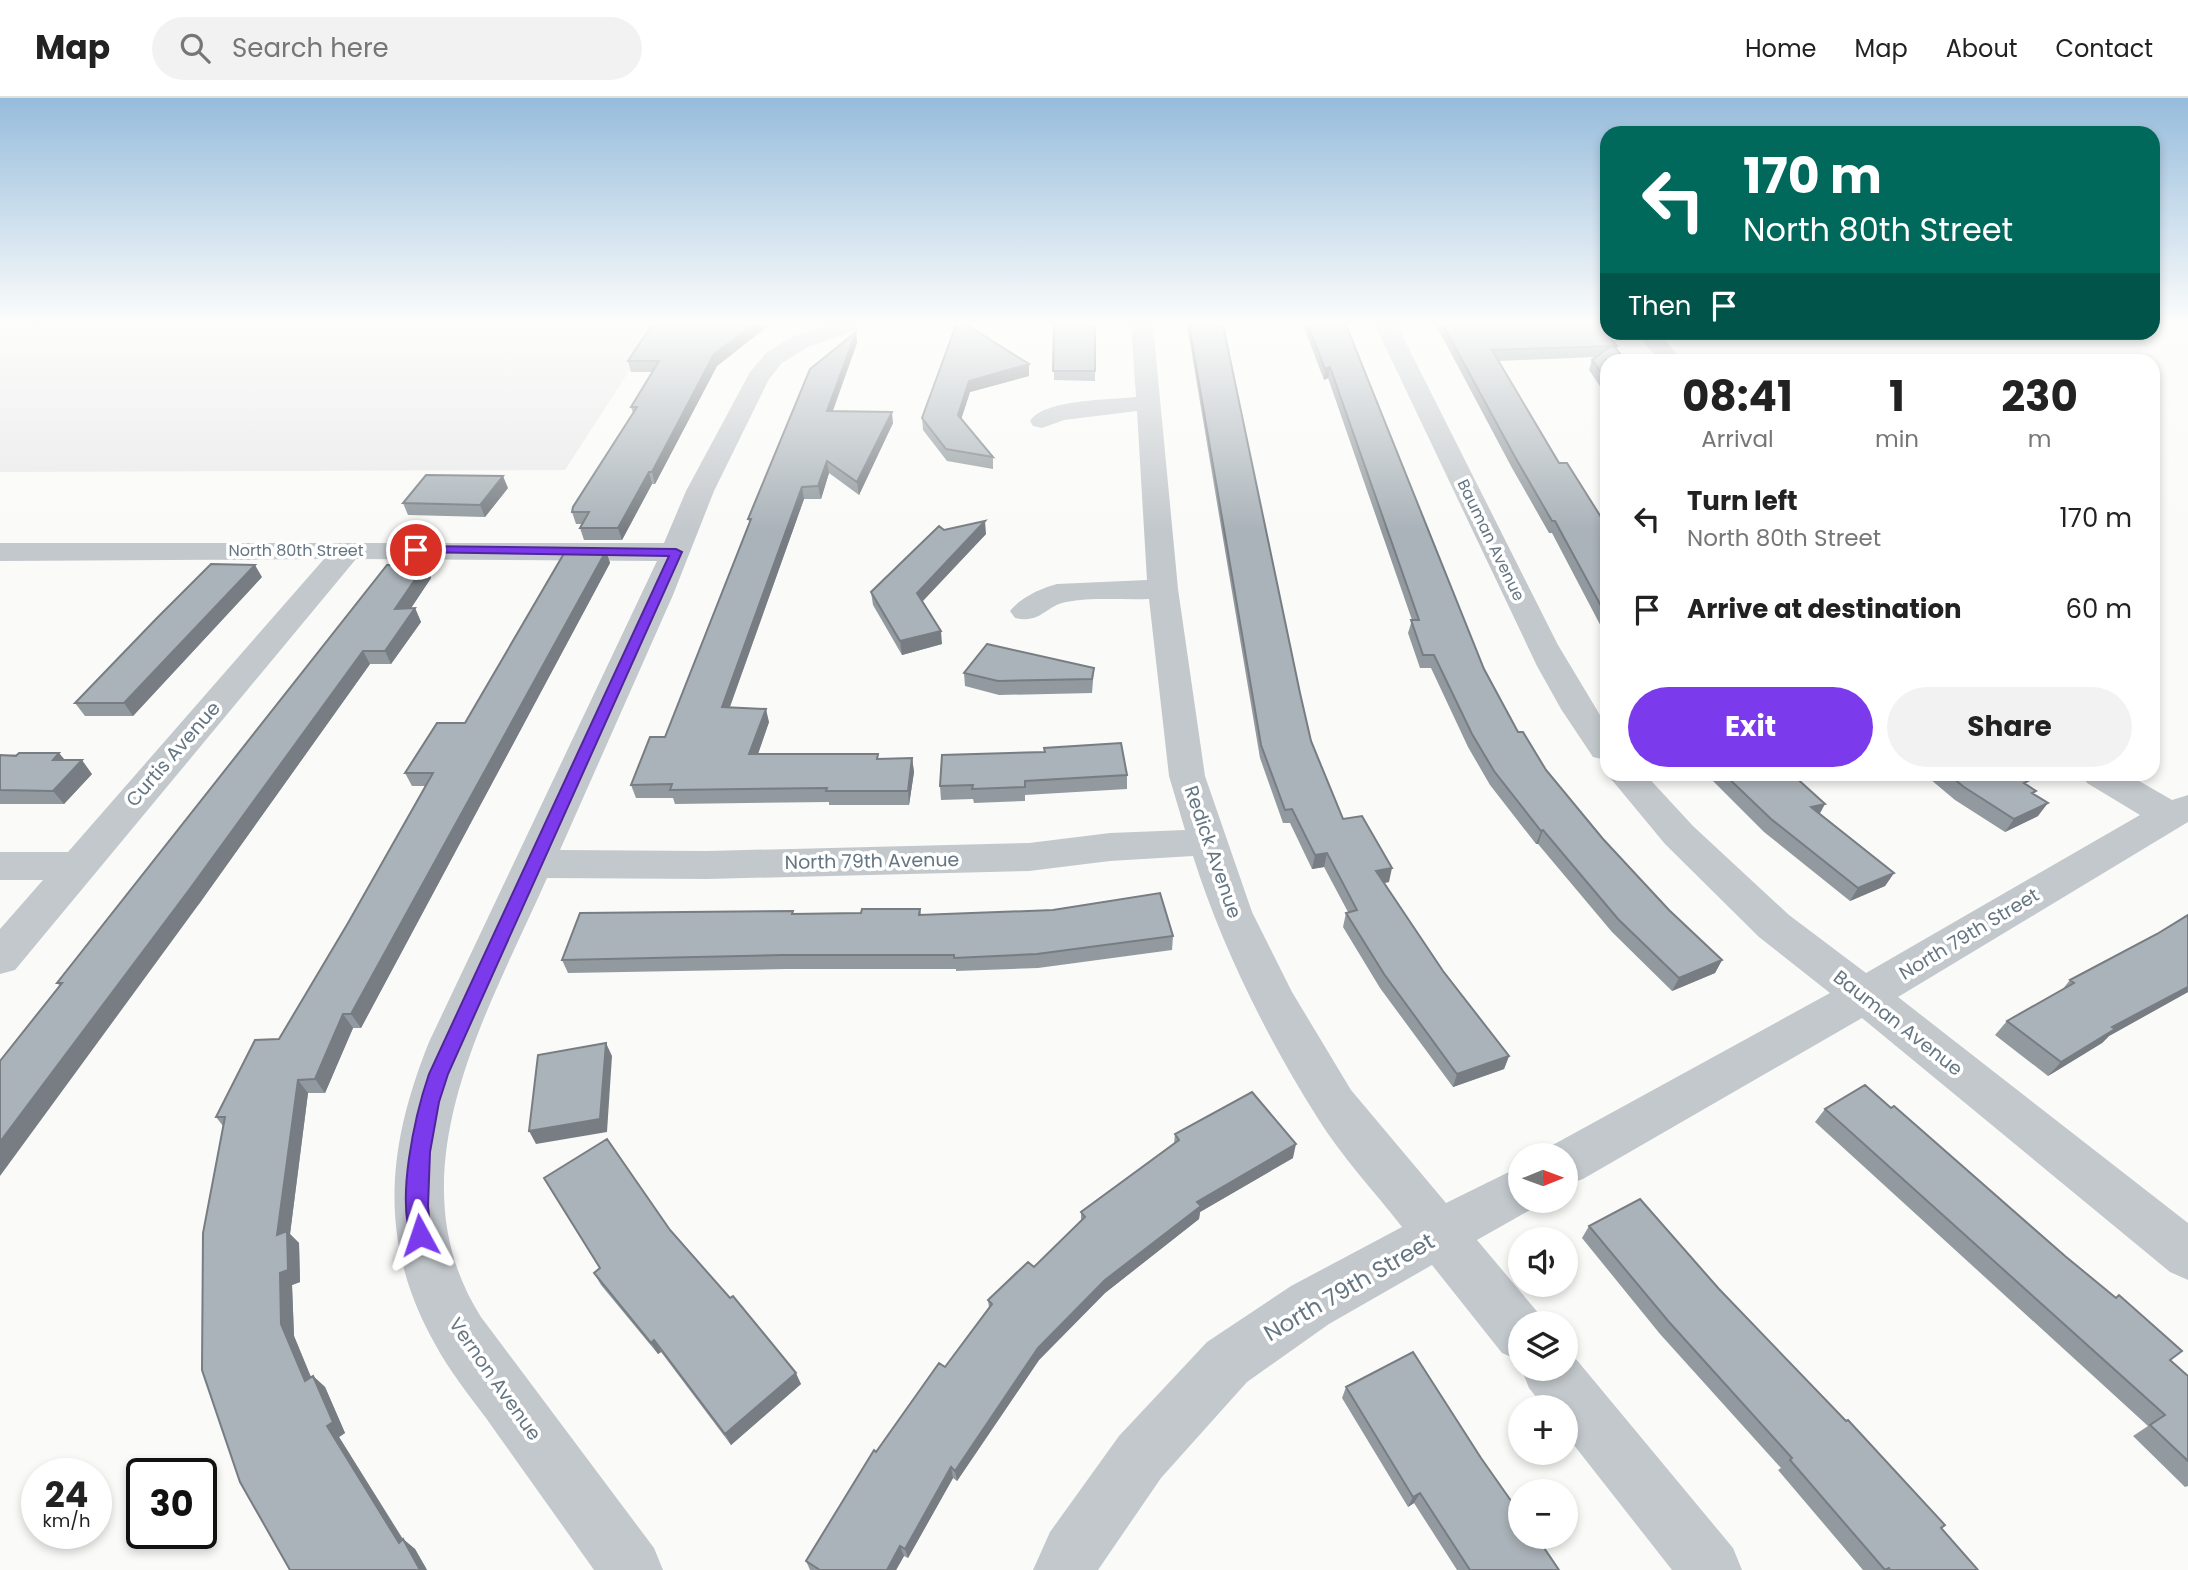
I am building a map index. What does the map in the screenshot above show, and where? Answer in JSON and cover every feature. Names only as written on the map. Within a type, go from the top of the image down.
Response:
[{"type":"street","name":"Vernon Avenue","points":[[632,1570],[459,1333],[436,1286],[420,1235],[417,1178],[429,1102],[452,1042],[676,552],[700,491],[750,394]]},
{"type":"street","name":"Redick Avenue","points":[[1146,394],[1163,589],[1187,776],[1231,912],[1275,1002],[1327,1093],[1508,1318]]},
{"type":"street","name":"Bauman Avenue","points":[[1423,394],[1449,454],[1531,621],[1586,724],[1600,742]]},
{"type":"street","points":[[1042,421],[1058,413],[1147,403]]},
{"type":"street","name":"Curtis Avenue","points":[[0,958],[347,551]]},
{"type":"street","name":"North 80th Street","points":[[0,552],[676,552]]},
{"type":"street","points":[[1026,611],[1057,593],[1163,589]]},
{"type":"street","name":"Bauman Avenue","points":[[1631,781],[1679,835],[1774,926],[1948,1060],[2043,1140],[2188,1255]]},
{"type":"street","points":[[2115,781],[2179,812]]},
{"type":"street","name":"North 79th Street","points":[[1578,1156],[1863,996],[2179,812]]},
{"type":"street","name":"North 79th Avenue","points":[[535,864],[707,865],[1029,857],[1110,847],[1208,842]]},
{"type":"street","points":[[0,866],[77,866]]},
{"type":"street","name":"North 79th Street","points":[[1064,1570],[1072,1554],[1140,1457],[1227,1362],[1310,1305],[1508,1196]]},
{"type":"street","points":[[1559,1381],[1712,1570]]},
{"type":"shaded area","points":[[0,394],[614,394],[565,470],[0,472]]},
{"type":"building","points":[[639,394],[693,394],[652,472],[649,472],[618,528],[580,528],[589,512],[572,512],[573,507],[637,407],[631,407]]},
{"type":"building","points":[[800,394],[833,394],[827,411],[892,412],[857,482],[827,461],[818,486],[802,487],[722,707],[766,709],[749,754],[878,754],[877,759],[912,758],[908,791],[826,791],[827,788],[670,790],[672,784],[631,785],[650,737],[665,737],[751,519],[748,519]]},
{"type":"building","points":[[931,394],[965,394],[958,415],[993,457],[946,449],[922,418]]},
{"type":"building","points":[[1201,394],[1237,394],[1311,741],[1343,819],[1362,816],[1392,868],[1376,871],[1443,971],[1509,1056],[1457,1074],[1384,974],[1346,913],[1357,910],[1327,853],[1315,855],[1292,809],[1285,810],[1261,745]]},
{"type":"building","points":[[1339,394],[1374,394],[1484,669],[1518,732],[1523,732],[1546,770],[1603,839],[1669,910],[1722,960],[1679,978],[1618,919],[1543,830],[1541,831],[1494,771],[1472,734],[1434,655],[1423,655],[1411,620],[1419,620]]},
{"type":"building","points":[[1480,394],[1518,394],[1559,463],[1567,463],[1600,515],[1600,604],[1555,521],[1552,521]]},
{"type":"building","points":[[426,475],[503,476],[480,505],[403,503]]},
{"type":"building","points":[[985,521],[917,593],[941,631],[900,641],[871,592],[939,526],[944,530]]},
{"type":"building","points":[[566,550],[606,551],[351,1014],[343,1014],[315,1079],[298,1080],[277,1235],[287,1231],[288,1270],[280,1273],[281,1324],[305,1381],[313,1376],[333,1422],[327,1426],[399,1543],[403,1539],[420,1570],[290,1570],[240,1482],[202,1370],[203,1233],[225,1117],[216,1117],[255,1040],[279,1039],[433,773],[405,773],[437,723],[465,723]]},
{"type":"building","points":[[211,564],[255,565],[124,703],[75,703],[156,619]]},
{"type":"building","points":[[387,565],[425,565],[395,609],[415,608],[385,651],[363,651],[189,890],[0,1142],[0,1061],[62,983],[57,983]]},
{"type":"building","points":[[987,644],[1094,668],[1092,679],[998,681],[964,673]]},
{"type":"building","points":[[1121,743],[1127,775],[1025,781],[1025,787],[972,789],[973,785],[940,786],[942,755],[1045,752],[1044,748]]},
{"type":"building","points":[[19,753],[59,753],[53,760],[82,760],[53,791],[0,790],[0,755],[16,756]]},
{"type":"building","points":[[1731,781],[1800,781],[1825,804],[1811,807],[1894,873],[1858,888],[1771,819]]},
{"type":"building","points":[[1957,781],[2028,781],[2024,783],[2036,791],[2032,793],[2048,803],[2014,819]]},
{"type":"building","points":[[1160,893],[1173,936],[1037,954],[954,958],[954,955],[782,955],[562,960],[580,913],[793,911],[792,914],[861,913],[862,909],[920,909],[919,915],[1053,910]]},
{"type":"building","points":[[2188,915],[2188,987],[2112,1027],[2115,1029],[2061,1062],[2007,1021],[2074,983],[2070,980]]},
{"type":"building","points":[[606,1043],[600,1119],[529,1131],[538,1055]]},
{"type":"building","points":[[1865,1085],[1891,1108],[1894,1106],[2065,1256],[2116,1298],[2119,1295],[2182,1351],[2170,1360],[2188,1376],[2188,1461],[2150,1425],[2165,1415],[1825,1109]]},
{"type":"building","points":[[1252,1092],[1296,1144],[1197,1202],[1201,1206],[1105,1280],[1038,1348],[955,1471],[951,1467],[905,1549],[900,1546],[887,1570],[820,1570],[806,1561],[874,1450],[876,1452],[939,1363],[945,1367],[992,1304],[988,1300],[1028,1262],[1034,1267],[1085,1217],[1081,1212],[1179,1140],[1175,1134]]},
{"type":"building","points":[[607,1139],[670,1230],[730,1298],[733,1296],[796,1373],[725,1434],[654,1340],[651,1343],[594,1273],[600,1268],[544,1178]]},
{"type":"building","points":[[1640,1199],[1719,1289],[1846,1421],[1848,1420],[1945,1525],[1941,1528],[1978,1570],[1885,1570],[1790,1460],[1792,1458],[1669,1322],[1589,1226]]},
{"type":"building","points":[[1413,1352],[1508,1496],[1508,1549],[1545,1549],[1559,1570],[1470,1570],[1420,1493],[1413,1497],[1346,1387]]},
{"type":"route","points":[[416,550],[676,552],[438,1074],[429,1102],[419,1152],[417,1206],[420,1235]]}]
